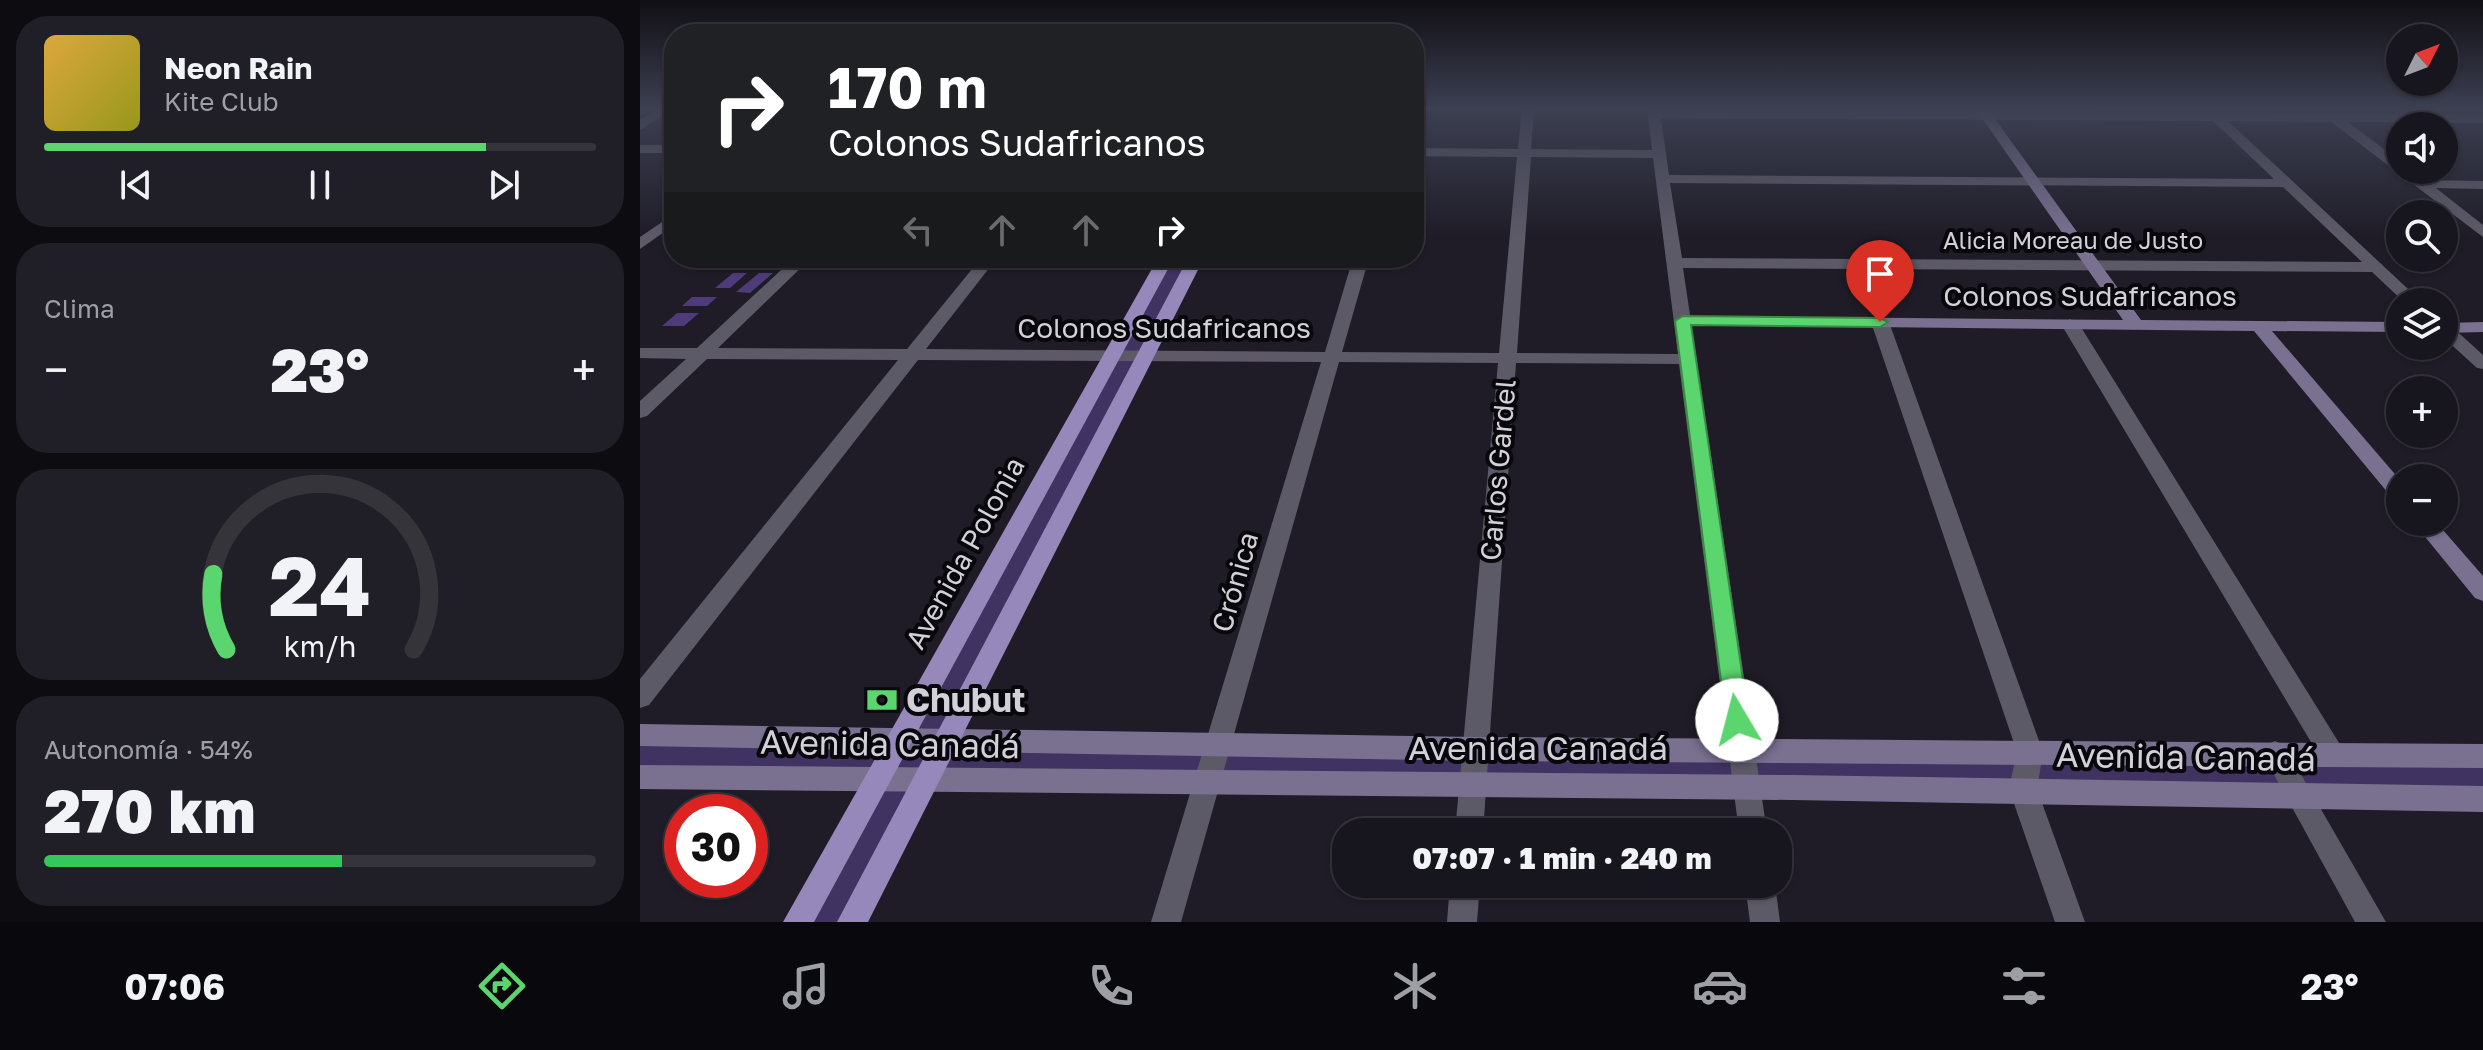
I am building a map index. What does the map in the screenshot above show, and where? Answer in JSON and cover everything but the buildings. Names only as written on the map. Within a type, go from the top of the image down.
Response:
[{"type":"main road","points":[[2011,151],[2135,324]]},
{"type":"main road","name":"Avenida Polonia","points":[[798,922],[1160,268]]},
{"type":"main road","points":[[852,922],[1191,268]]},
{"type":"main road","name":"Colonos Sudafricanos","points":[[1683,321],[2386,327]]},
{"type":"main road","points":[[2258,325],[2386,477]]},
{"type":"main road","points":[[2458,328],[2483,327]]},
{"type":"main road","points":[[2436,536],[2483,592]]},
{"type":"main road","name":"Avenida Canadá","points":[[640,735],[1475,749],[2483,756]]},
{"type":"main road","name":"Avenida Canadá","points":[[640,777],[1206,784],[1473,782],[2483,799]]},
{"type":"street","points":[[2252,151],[2398,288]]},
{"type":"street","points":[[1424,152],[1659,154],[1751,818]]},
{"type":"street","name":"Carlos Gardel","points":[[1470,818],[1524,153]]},
{"type":"street","points":[[1663,179],[2286,183]]},
{"type":"street","points":[[2421,184],[2483,185]]},
{"type":"street","points":[[2421,184],[2483,232]]},
{"type":"street","points":[[640,244],[664,226]]},
{"type":"street","name":"Alicia Moreau de Justo","points":[[1674,263],[2375,267]]},
{"type":"street","points":[[640,412],[792,268]]},
{"type":"street","points":[[640,697],[981,268]]},
{"type":"street","name":"Crónica","points":[[1166,922],[1358,268]]},
{"type":"street","points":[[1880,322],[2030,752],[2023,789],[2070,922]]},
{"type":"street","points":[[2070,324],[2332,754]]},
{"type":"street","points":[[2458,341],[2483,364]]},
{"type":"street","name":"Colonos Sudafricanos","points":[[640,353],[1688,359]]},
{"type":"street","points":[[2275,753],[2371,922]]},
{"type":"street","points":[[1462,922],[1464,898]]},
{"type":"street","points":[[1762,898],[1765,922]]},
{"type":"shaded area","points":[[1160,268],[1191,268],[946,739],[2483,756],[2483,799],[926,780],[852,922],[798,922],[877,780],[640,777],[640,735],[899,739]]},
{"type":"place","name":"Chubut","points":[[882,700]]},
{"type":"route","points":[[1737,720],[1683,321],[1880,322]]}]
